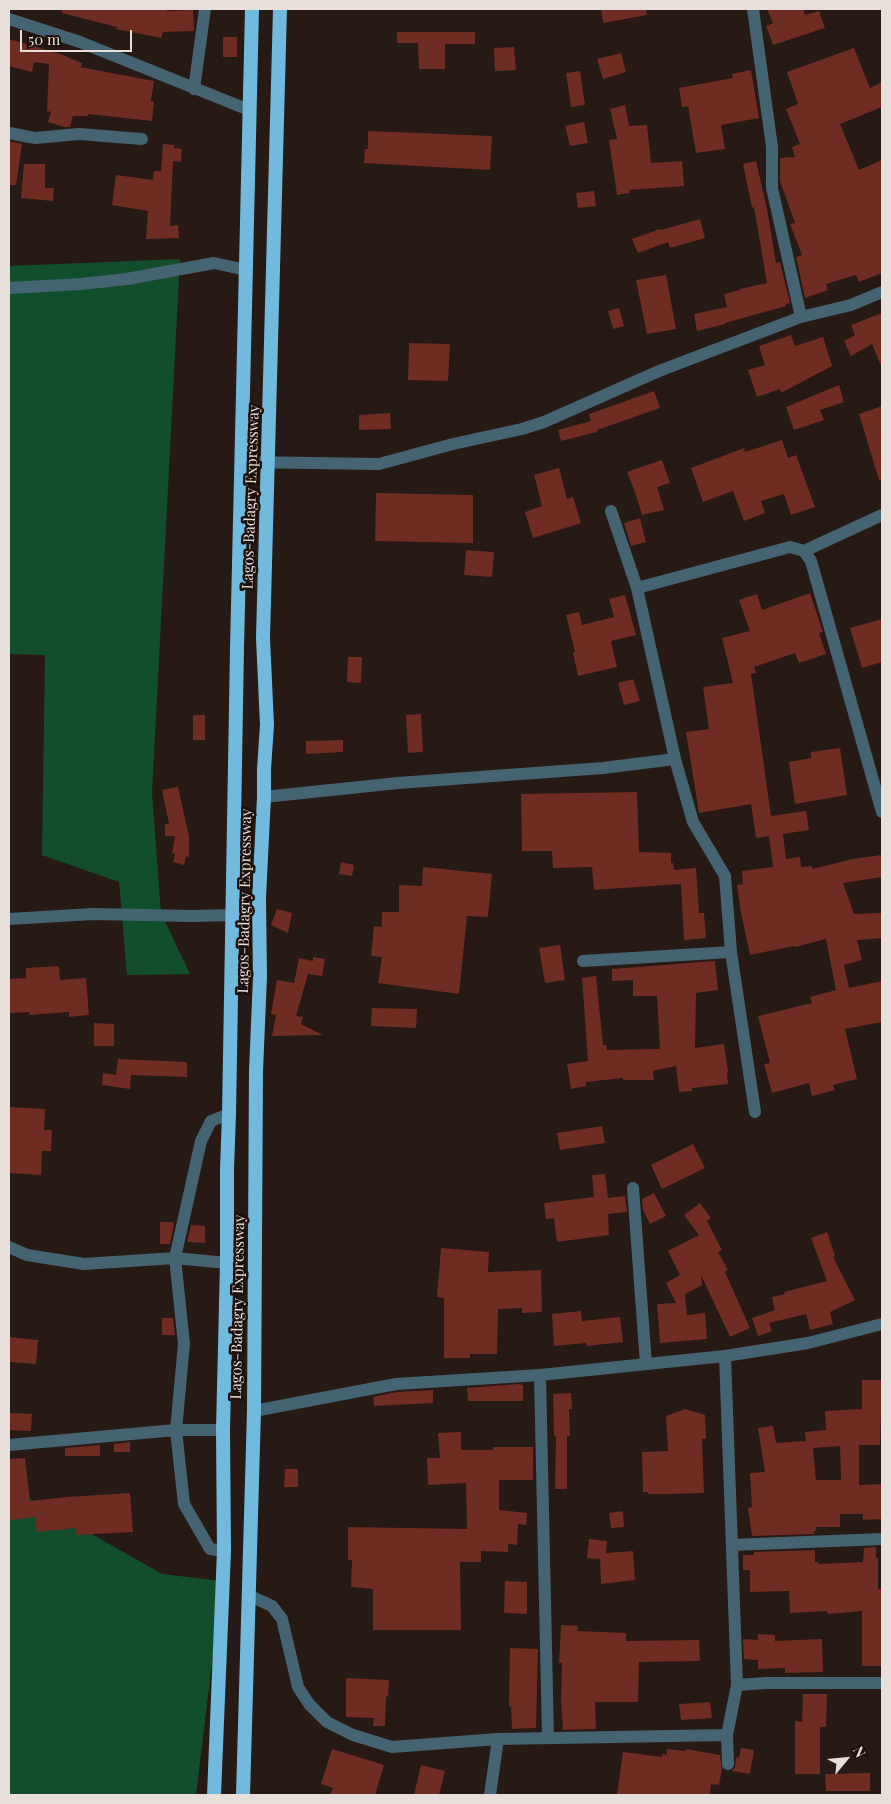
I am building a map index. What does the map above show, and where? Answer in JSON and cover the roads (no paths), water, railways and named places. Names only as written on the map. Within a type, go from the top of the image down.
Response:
[{"type":"highway","name":"Lagos-Badagry Expressway","points":[[214,1795],[224,1551],[223,1430],[227,1169],[234,915],[241,462],[252,9]]},
{"type":"highway","name":"Lagos-Badagry Expressway","points":[[243,1795],[254,1411],[256,1071],[260,977],[260,898],[264,769],[267,725],[264,638],[280,9]]},
{"type":"street","points":[[194,89],[204,9]]},
{"type":"street","points":[[753,9],[772,147],[772,188],[801,317]]},
{"type":"street","points":[[9,19],[80,42],[249,110]]},
{"type":"street","points":[[9,133],[35,138],[79,134],[142,139]]},
{"type":"street","points":[[9,288],[127,279],[214,263],[246,270]]},
{"type":"street","points":[[241,462],[379,464],[522,429],[544,422],[659,371],[801,317],[851,305],[882,292]]},
{"type":"street","points":[[611,512],[637,588],[675,759],[693,822],[725,876],[731,952],[755,1112]]},
{"type":"street","points":[[804,551],[882,515]]},
{"type":"street","points":[[637,588],[790,547],[804,551],[811,561],[882,812]]},
{"type":"street","points":[[264,797],[398,783],[603,768],[675,759]]},
{"type":"street","points":[[9,919],[93,914],[234,915]]},
{"type":"street","points":[[583,961],[731,952]]},
{"type":"street","points":[[224,1551],[210,1549],[184,1504],[176,1430],[184,1344],[175,1258],[201,1142],[211,1121],[229,1114]]},
{"type":"street","points":[[633,1188],[646,1364]]},
{"type":"street","points":[[9,1246],[27,1255],[84,1264],[175,1258],[227,1263]]},
{"type":"street","points":[[254,1411],[396,1384],[540,1375],[725,1356],[808,1344],[882,1324]]},
{"type":"street","points":[[725,1356],[737,1685],[727,1735],[728,1764]]},
{"type":"street","points":[[540,1375],[548,1738]]},
{"type":"street","points":[[9,1445],[176,1430],[223,1430]]},
{"type":"street","points":[[732,1545],[882,1539]]},
{"type":"street","points":[[248,1595],[272,1606],[282,1619],[298,1687],[309,1704],[327,1722],[353,1735],[392,1746],[498,1739],[727,1735]]},
{"type":"street","points":[[737,1685],[766,1683],[882,1683]]},
{"type":"street","points":[[490,1795],[498,1739]]}]
